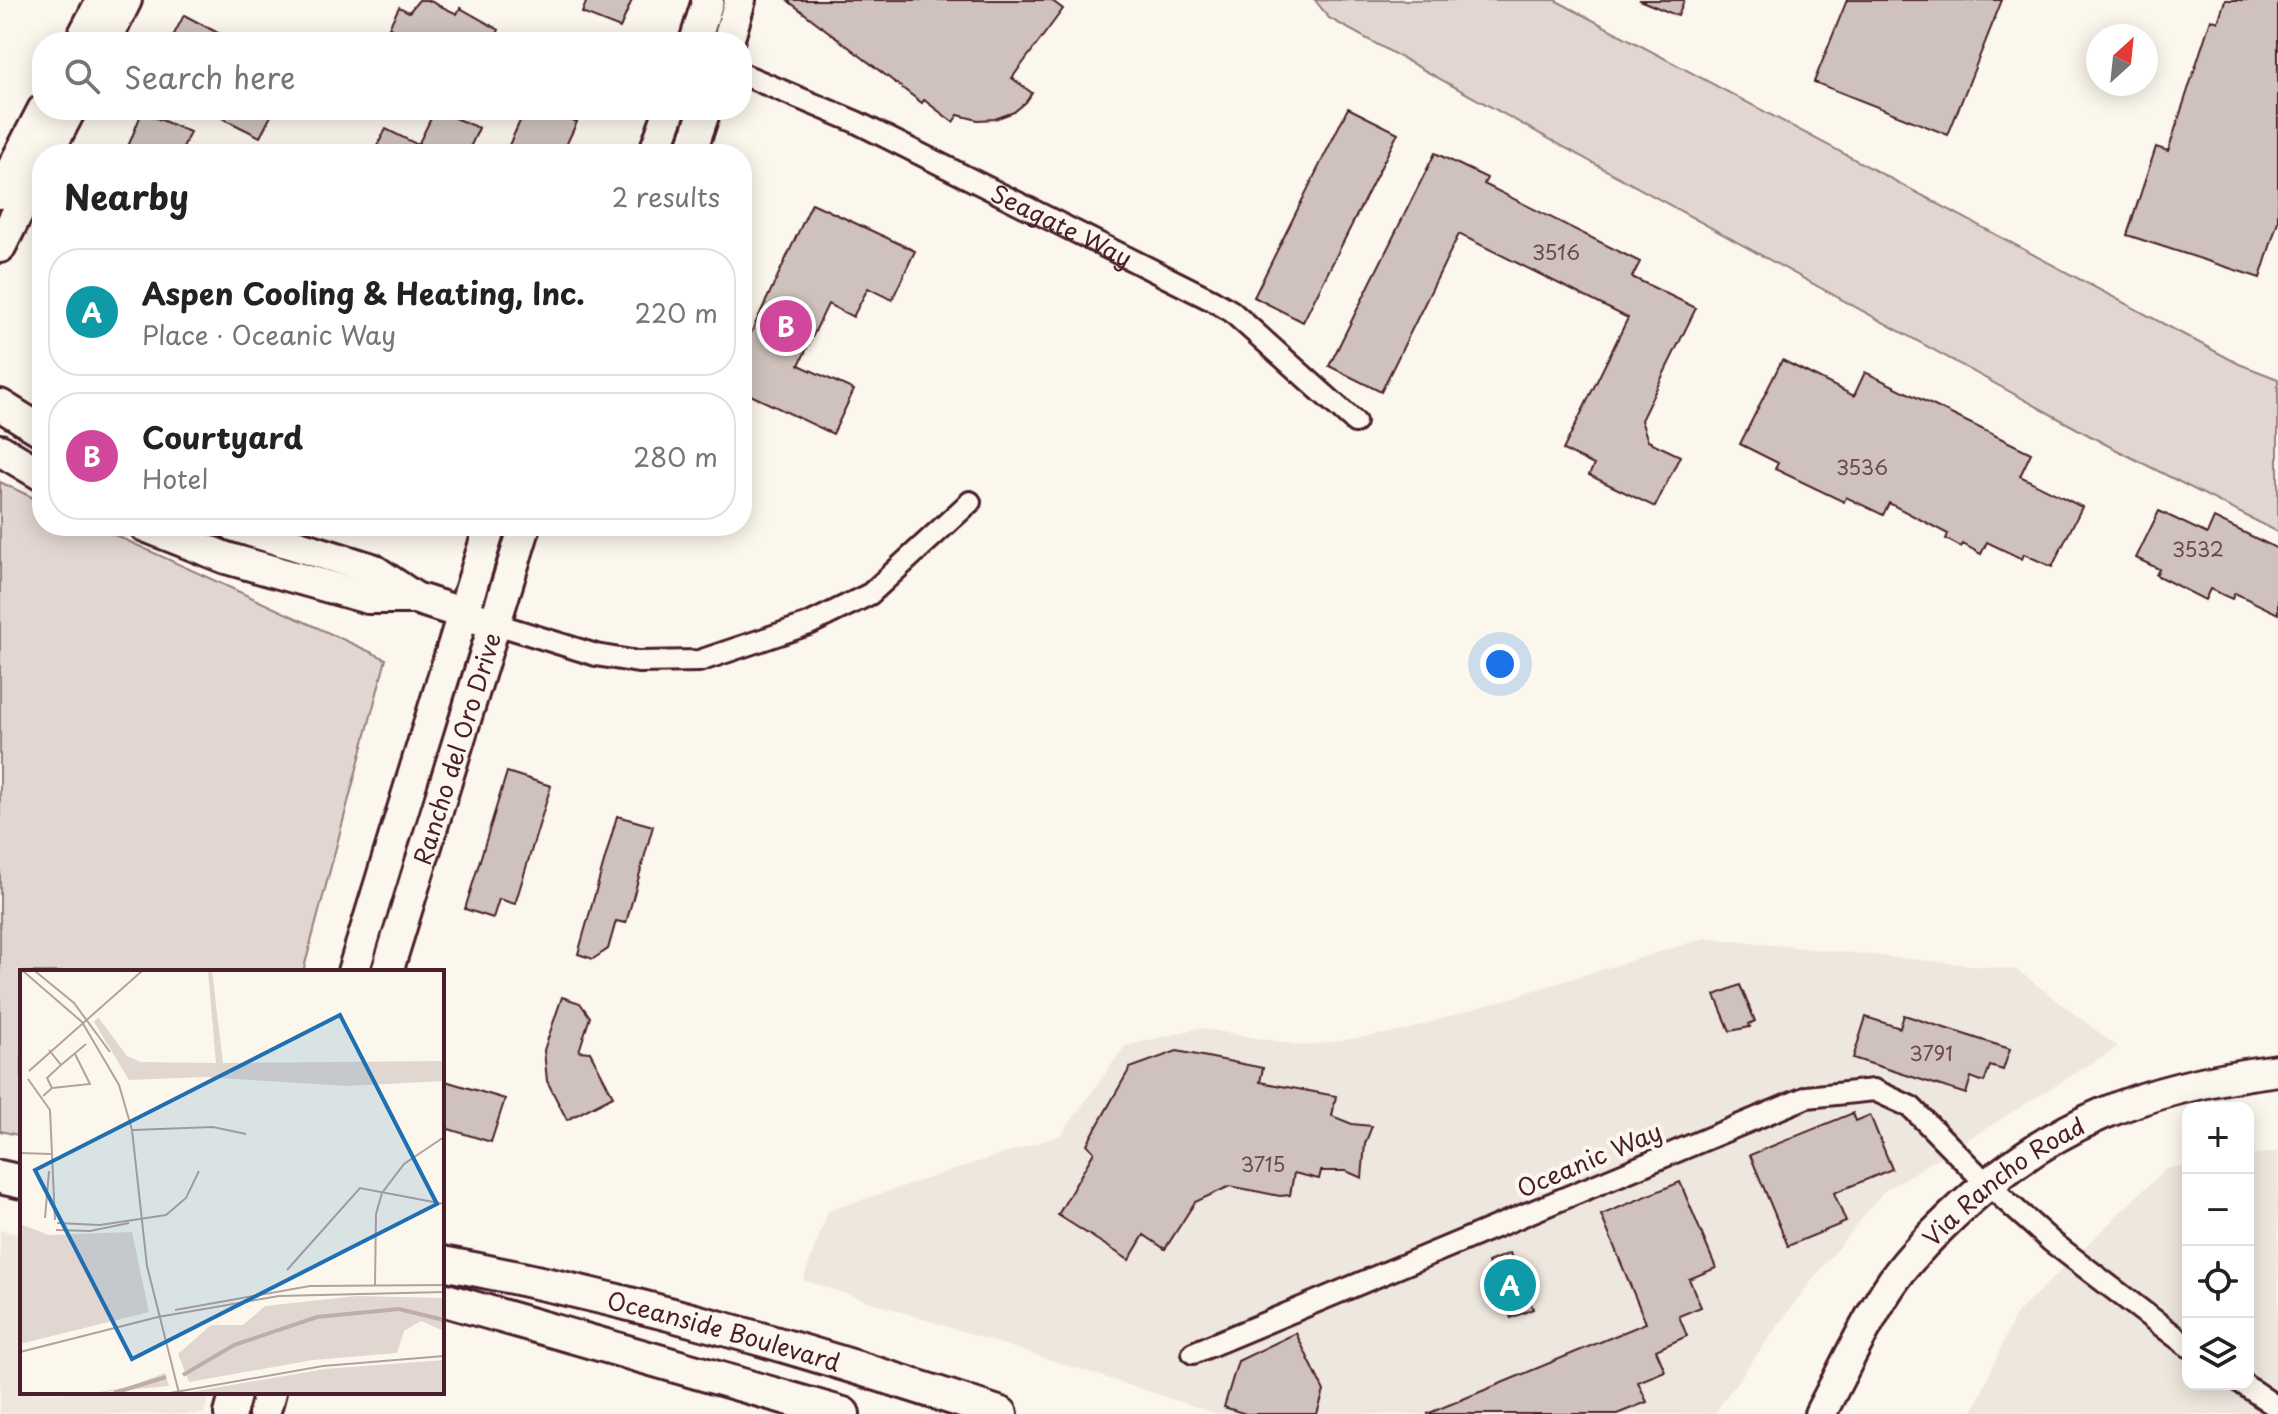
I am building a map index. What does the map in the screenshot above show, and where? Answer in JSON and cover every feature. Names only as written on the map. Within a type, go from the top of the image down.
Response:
[{"type":"main road","points":[[0,1177],[20,1182]]},
{"type":"main road","name":"Oceanside Boulevard","points":[[444,1263],[532,1279],[725,1329],[1001,1414]]},
{"type":"main road","name":"Oceanside Boulevard","points":[[444,1300],[843,1414]]},
{"type":"street","points":[[85,32],[102,0]]},
{"type":"street","points":[[110,32],[126,0]]},
{"type":"street","points":[[698,32],[708,0]]},
{"type":"street","points":[[731,32],[740,0]]},
{"type":"street","name":"Seagate Way","points":[[752,78],[856,122],[1212,300],[1231,311],[1355,422]]},
{"type":"street","points":[[0,193],[38,120]]},
{"type":"street","points":[[52,144],[65,120]]},
{"type":"street","points":[[658,144],[666,120]]},
{"type":"street","points":[[693,144],[702,120]]},
{"type":"street","points":[[0,247],[32,184]]},
{"type":"street","points":[[0,405],[32,425]]},
{"type":"street","points":[[0,450],[32,469]]},
{"type":"street","points":[[267,536],[372,569],[415,598],[596,655],[638,662],[699,661],[809,624],[870,594],[970,502]]},
{"type":"street","points":[[170,536],[226,558],[368,598],[415,598]]},
{"type":"street","name":"Rancho del Oro Drive","points":[[354,970],[487,536]]},
{"type":"street","name":"Rancho del Oro Drive","points":[[388,970],[522,536]]},
{"type":"street","name":"Via Rancho Road","points":[[1820,1414],[1888,1289],[1926,1241],[1986,1183],[2066,1129],[2125,1102],[2207,1079],[2278,1070]]},
{"type":"street","name":"Oceanic Way","points":[[1193,1353],[1807,1097],[1838,1090],[1874,1090],[1911,1107],[1986,1183],[2052,1242],[2182,1341]]},
{"type":"street","points":[[2252,1390],[2278,1408]]},
{"type":"street","points":[[230,1414],[235,1394]]},
{"type":"street","points":[[264,1414],[269,1394]]},
{"type":"shaded area","points":[[1315,0],[1555,0],[2239,364],[2278,379],[2278,532],[2105,444],[1329,18]]},
{"type":"shaded area","points":[[0,482],[32,497],[32,536],[117,536],[386,659],[304,970],[20,970],[20,1136],[0,1131]]},
{"type":"shaded area","points":[[1705,938],[2017,970],[2118,1047],[1884,1191],[1797,1299],[1714,1414],[1218,1414],[803,1280],[828,1211],[1061,1135],[1125,1046],[1199,1028],[1305,1046],[1402,1031]]},
{"type":"shaded area","points":[[2278,1151],[2278,1414],[1972,1414],[2016,1314],[2165,1169],[2182,1166],[2182,1390],[2254,1390],[2254,1155]]},
{"type":"shaded area","points":[[0,1230],[20,1235],[20,1394],[209,1394],[204,1414],[0,1414]]},
{"type":"building","points":[[419,0],[428,0],[457,14],[460,8],[499,30],[398,32],[389,27],[399,7],[409,12]]},
{"type":"building","points":[[587,0],[632,0],[620,28],[582,13]]},
{"type":"building","points":[[787,0],[1051,0],[1063,9],[1012,78],[1032,93],[1026,102],[1014,112],[995,119],[978,120],[958,115],[953,122],[924,100],[922,103]]},
{"type":"building","points":[[1639,0],[1684,0],[1678,16]]},
{"type":"building","points":[[1847,0],[2002,0],[1948,135],[1814,82]]},
{"type":"building","points":[[2225,0],[2278,0],[2278,221],[2260,278],[2127,235],[2156,147],[2168,151],[2211,19],[2218,22]]},
{"type":"building","points":[[184,15],[216,32],[175,32]]},
{"type":"building","points":[[1348,108],[1398,133],[1303,322],[1254,297]]},
{"type":"building","points":[[139,120],[161,120],[190,132],[185,144],[129,144]]},
{"type":"building","points":[[226,120],[269,120],[260,137]]},
{"type":"building","points":[[430,120],[459,120],[479,128],[472,144],[418,144]]},
{"type":"building","points":[[520,120],[577,122],[567,144],[510,144]]},
{"type":"building","points":[[386,129],[416,144],[378,144]]},
{"type":"building","points":[[1435,153],[1487,178],[1484,184],[1640,262],[1632,277],[1696,308],[1641,420],[1648,441],[1680,456],[1655,507],[1589,475],[1594,465],[1563,450],[1628,318],[1459,234],[1381,392],[1329,366]]},
{"type":"building","points":[[812,203],[915,251],[892,300],[868,288],[853,317],[828,304],[799,365],[854,390],[833,434],[752,396],[752,331]]},
{"type":"building","points":[[1782,360],[1854,396],[1865,372],[2031,453],[2020,476],[2082,507],[2052,567],[2024,554],[2022,559],[1987,542],[1981,554],[1963,544],[1961,547],[1946,539],[1948,534],[1889,503],[1883,515],[1846,497],[1844,502],[1775,469],[1778,463],[1740,444]]},
{"type":"building","points":[[2159,511],[2207,534],[2214,518],[2278,549],[2278,614],[2235,593],[2232,599],[2210,589],[2205,600],[2156,575],[2159,569],[2136,558]]},
{"type":"building","points":[[507,772],[551,786],[515,904],[499,899],[493,918],[465,909]]},
{"type":"building","points":[[617,816],[653,826],[626,923],[616,921],[608,949],[593,959],[578,954]]},
{"type":"building","points":[[1740,985],[1755,1021],[1749,1024],[1750,1027],[1730,1031],[1715,995]]},
{"type":"building","points":[[562,997],[580,1003],[590,1017],[579,1051],[590,1052],[613,1096],[567,1120],[547,1081],[544,1050]]},
{"type":"building","points":[[1904,1015],[2010,1049],[2003,1070],[1990,1066],[1984,1082],[1971,1077],[1966,1094],[1853,1058],[1866,1017],[1900,1028]]},
{"type":"building","points":[[1177,1051],[1263,1068],[1260,1082],[1336,1096],[1332,1116],[1352,1124],[1372,1126],[1365,1144],[1362,1178],[1346,1171],[1321,1171],[1319,1179],[1294,1173],[1290,1195],[1280,1196],[1230,1186],[1195,1202],[1165,1249],[1144,1235],[1129,1260],[1058,1215],[1094,1152],[1087,1144],[1130,1068]]},
{"type":"building","points":[[444,1081],[505,1099],[491,1142],[444,1128]]},
{"type":"building","points":[[1853,1113],[1856,1121],[1870,1115],[1892,1169],[1834,1193],[1846,1222],[1788,1246],[1750,1155]]},
{"type":"building","points":[[1680,1182],[1716,1268],[1689,1279],[1701,1307],[1679,1316],[1687,1336],[1656,1350],[1665,1371],[1638,1382],[1647,1402],[1617,1414],[1427,1414],[1646,1323],[1601,1215]]},
{"type":"building","points":[[1510,1253],[1533,1309],[1511,1318],[1488,1262]]},
{"type":"building","points":[[1296,1333],[1324,1391],[1317,1414],[1246,1414],[1224,1407],[1238,1361]]},
{"type":"place","name":"Courtyard","points":[[786,326]]},
{"type":"place","name":"Aspen Cooling & Heating, Inc.","points":[[1510,1285]]}]
